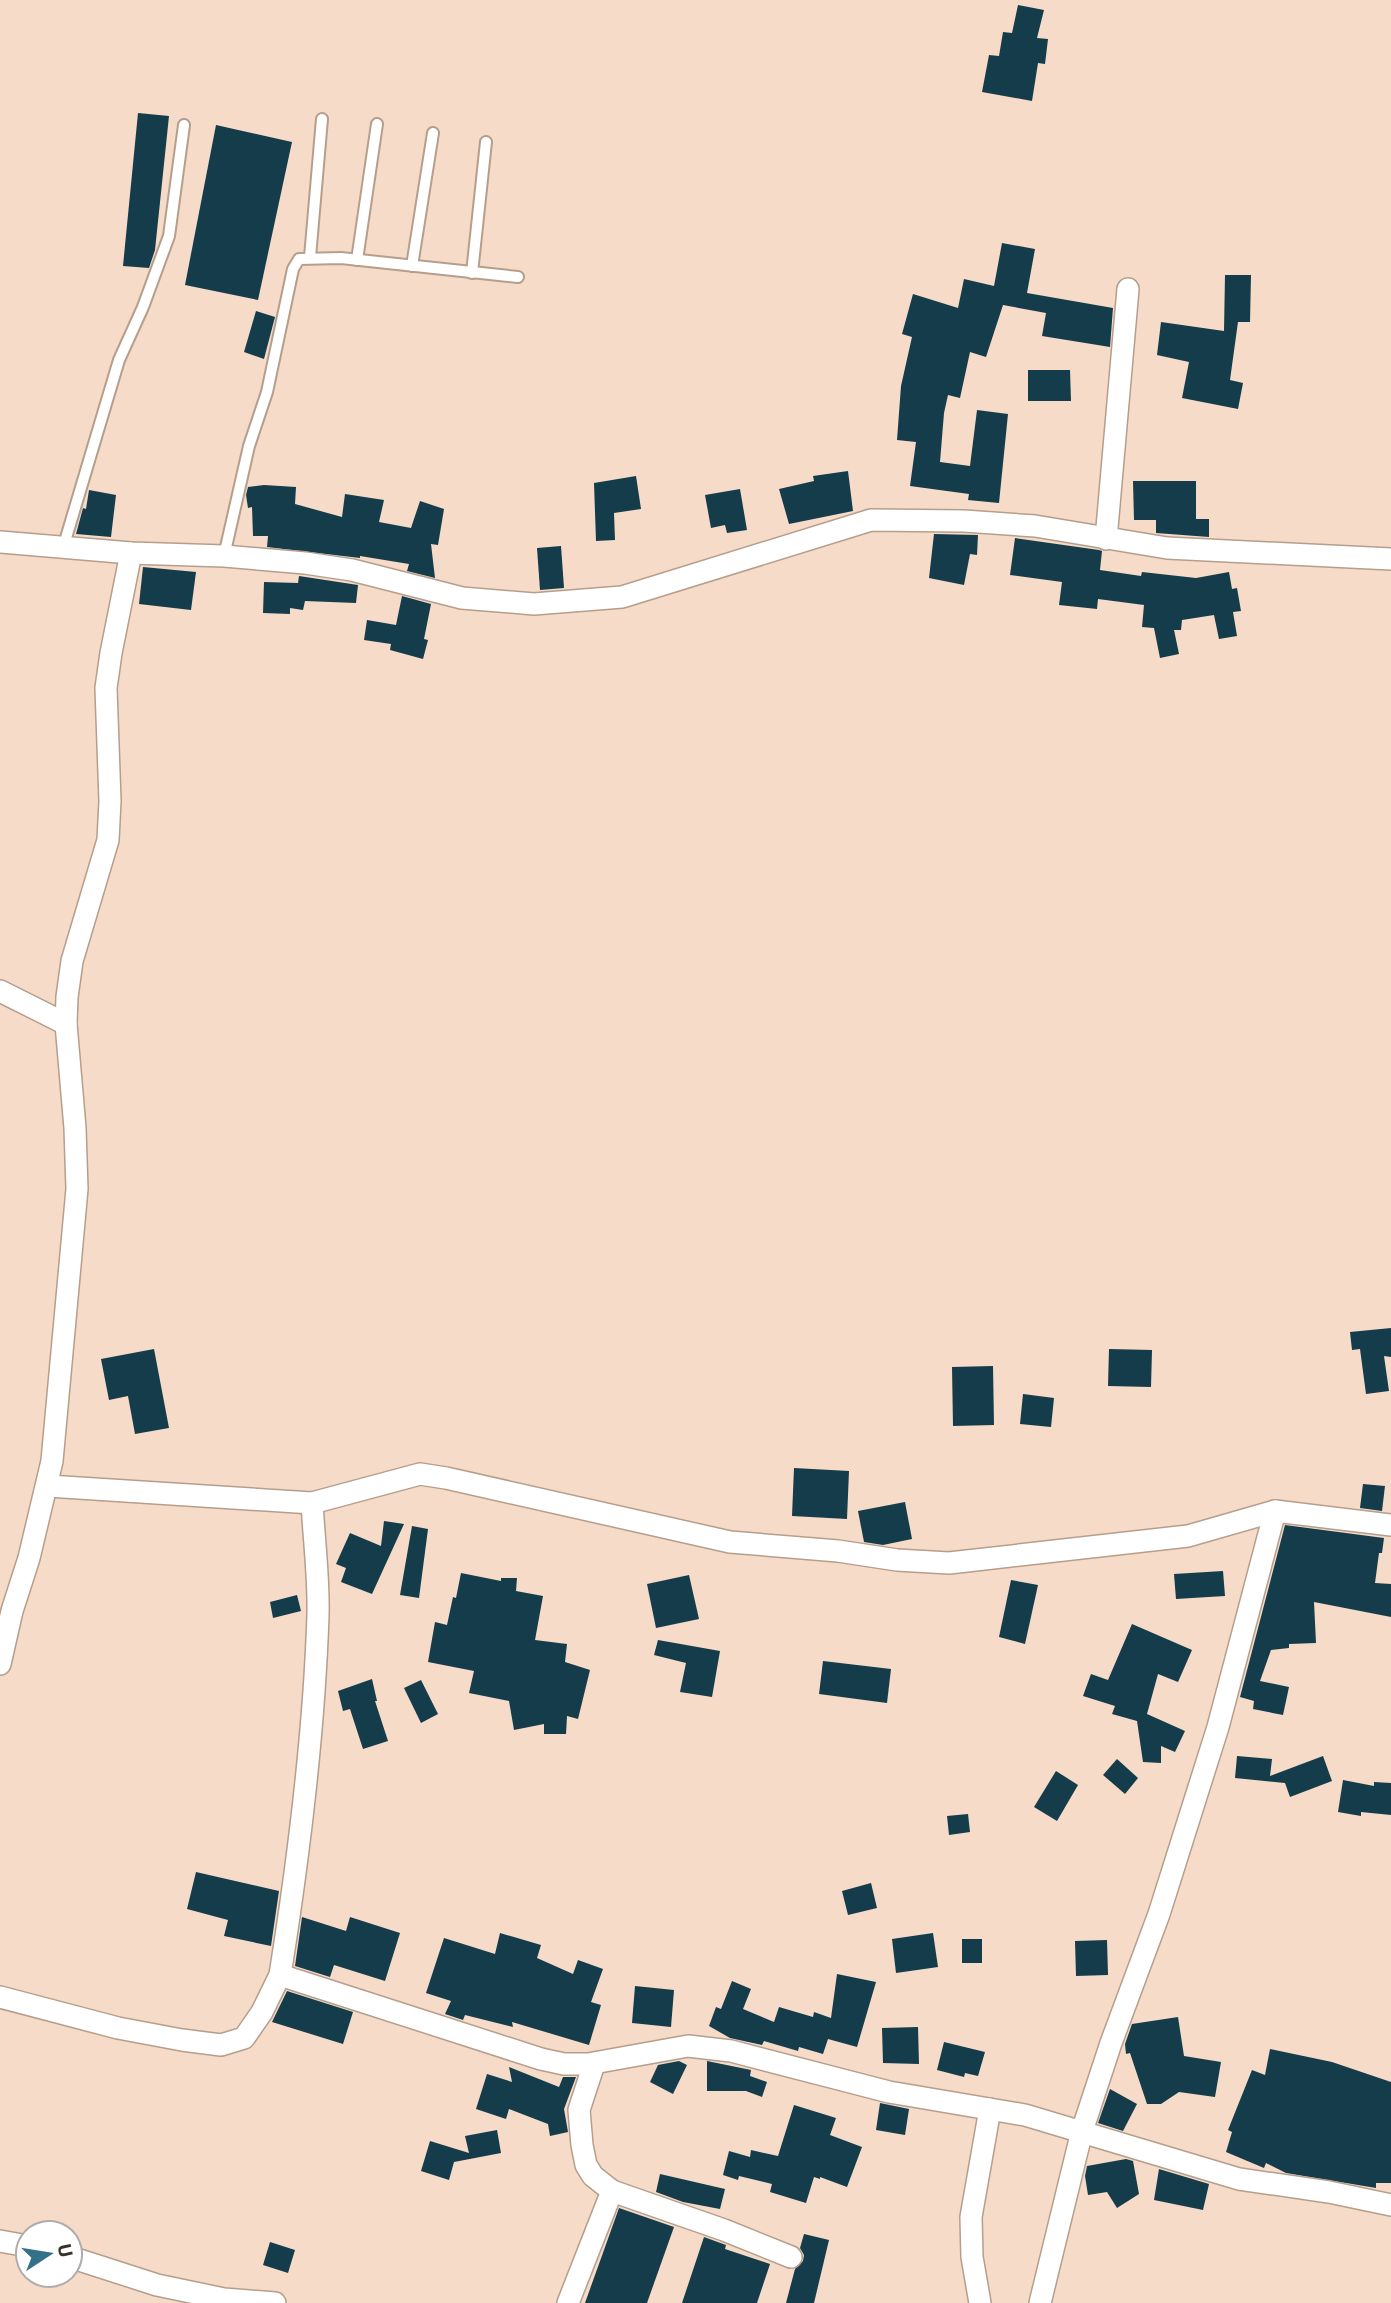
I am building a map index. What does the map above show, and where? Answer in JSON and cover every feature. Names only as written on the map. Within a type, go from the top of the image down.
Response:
[{"type":"street","points":[[1106,539],[1128,289]]},
{"type":"street","points":[[0,542],[131,553],[225,556],[317,565],[352,570],[462,598],[534,604],[622,597],[870,520],[964,521],[1035,526],[1167,548],[1391,559]]},
{"type":"street","points":[[0,1664],[48,1486],[77,1189],[74,1108],[65,1024],[72,961],[108,840],[110,802],[106,688],[131,553]]},
{"type":"street","points":[[0,990],[65,1024]]},
{"type":"street","points":[[48,1486],[312,1503],[420,1474],[730,1542],[949,1563],[1188,1536],[1275,1511],[1391,1525]]},
{"type":"street","points":[[0,1997],[118,2028],[220,2045],[244,2038],[262,2012],[280,1975],[311,1735],[318,1612],[312,1503]]},
{"type":"street","points":[[1040,2303],[1082,2131],[1159,1914],[1209,1754],[1275,1511]]},
{"type":"street","points":[[280,1975],[541,2059],[564,2064],[594,2064],[688,2046],[731,2050],[889,2092],[1025,2115],[1239,2179],[1329,2192],[1391,2205]]},
{"type":"street","points":[[594,2064],[579,2110],[586,2165],[593,2176],[612,2191],[792,2257]]},
{"type":"street","points":[[980,2303],[972,2257],[971,2217],[990,2109]]},
{"type":"street","points":[[568,2303],[612,2191]]},
{"type":"street","points":[[84,2262],[157,2285],[224,2299],[275,2303]]},
{"type":"lane","points":[[310,257],[322,119]]},
{"type":"lane","points":[[357,260],[377,124]]},
{"type":"lane","points":[[63,548],[119,359],[143,307],[169,236],[184,125]]},
{"type":"lane","points":[[412,266],[433,133]]},
{"type":"lane","points":[[472,272],[486,142]]},
{"type":"lane","points":[[225,556],[249,446],[267,392],[295,263],[299,259],[310,257],[357,260],[518,277]]},
{"type":"building","points":[[1018,5],[1044,10],[1037,38],[1048,39],[1045,64],[1038,63],[1032,101],[982,92],[989,55],[999,56],[1003,32],[1012,33]]},
{"type":"building","points":[[138,113],[169,116],[155,250],[149,268],[123,266]]},
{"type":"building","points":[[216,125],[292,142],[258,300],[185,285]]},
{"type":"building","points":[[1002,243],[1035,249],[1027,293],[1113,308],[1110,347],[1042,336],[1046,313],[1003,305],[986,357],[970,352],[960,398],[948,395],[940,462],[970,466],[977,410],[1008,414],[999,503],[968,500],[969,494],[910,486],[916,442],[897,440],[901,386],[912,337],[902,334],[913,294],[958,308],[964,279],[994,286]]},
{"type":"building","points":[[1225,275],[1251,275],[1250,322],[1238,322],[1230,380],[1243,383],[1238,409],[1182,398],[1189,362],[1157,355],[1161,322],[1224,331]]},
{"type":"building","points":[[256,311],[275,317],[264,359],[244,352]]},
{"type":"building","points":[[1028,370],[1070,370],[1071,401],[1028,401]]},
{"type":"building","points":[[848,471],[853,511],[789,524],[779,489],[814,481],[813,476]]},
{"type":"building","points":[[636,476],[641,509],[614,513],[615,540],[596,541],[594,483]]},
{"type":"building","points":[[1133,481],[1196,481],[1196,519],[1209,519],[1209,537],[1156,533],[1156,520],[1134,520]]},
{"type":"building","points":[[248,487],[296,487],[295,504],[342,517],[345,494],[384,500],[379,522],[411,528],[420,501],[444,509],[438,545],[431,544],[435,578],[407,571],[409,564],[360,556],[267,547],[268,536],[253,536],[252,507],[248,508],[246,495]]},
{"type":"building","points":[[740,489],[747,530],[727,533],[725,525],[711,528],[705,495]]},
{"type":"building","points":[[89,490],[116,495],[111,537],[76,534],[83,508],[86,509]]},
{"type":"building","points":[[934,534],[978,535],[977,555],[970,554],[964,585],[929,578]]},
{"type":"building","points":[[1015,538],[1102,551],[1100,570],[1141,576],[1142,572],[1196,578],[1229,572],[1232,589],[1237,588],[1241,611],[1233,612],[1237,636],[1219,639],[1214,615],[1182,620],[1181,630],[1174,630],[1179,654],[1160,658],[1154,628],[1142,627],[1144,605],[1098,599],[1097,609],[1059,605],[1062,582],[1010,575]]},
{"type":"building","points":[[561,546],[564,588],[540,590],[537,548]]},
{"type":"building","points":[[143,567],[196,572],[191,610],[139,604]]},
{"type":"building","points":[[299,576],[358,585],[356,603],[305,601],[303,610],[290,608],[290,614],[263,613],[264,582],[298,583]]},
{"type":"building","points":[[402,596],[431,604],[424,639],[428,640],[423,659],[390,650],[391,644],[364,640],[367,620],[396,625]]},
{"type":"building","points":[[1391,1328],[1391,1357],[1384,1356],[1389,1391],[1366,1394],[1360,1349],[1352,1350],[1350,1332]]},
{"type":"building","points":[[154,1349],[169,1428],[135,1434],[128,1396],[109,1400],[101,1359]]},
{"type":"building","points":[[1109,1349],[1152,1350],[1151,1387],[1108,1386]]},
{"type":"building","points":[[993,1366],[994,1425],[953,1426],[952,1367]]},
{"type":"building","points":[[1023,1394],[1054,1398],[1051,1427],[1020,1424]]},
{"type":"building","points":[[794,1468],[849,1471],[847,1519],[792,1516]]},
{"type":"building","points":[[1363,1484],[1385,1486],[1382,1511],[1360,1508]]},
{"type":"building","points":[[905,1502],[912,1539],[883,1545],[864,1542],[858,1511]]},
{"type":"building","points":[[384,1521],[404,1524],[372,1594],[341,1582],[346,1568],[336,1564],[350,1533],[381,1546]]},
{"type":"building","points":[[1285,1525],[1384,1538],[1375,1583],[1391,1584],[1391,1617],[1314,1602],[1316,1643],[1289,1644],[1289,1648],[1271,1650],[1260,1681],[1289,1687],[1283,1715],[1253,1709],[1254,1701],[1240,1697]]},
{"type":"building","points":[[412,1526],[428,1529],[419,1598],[400,1595]]},
{"type":"building","points":[[1223,1571],[1225,1596],[1176,1599],[1174,1574]]},
{"type":"building","points":[[461,1573],[501,1581],[501,1578],[517,1578],[516,1591],[543,1596],[535,1640],[567,1644],[565,1662],[590,1670],[578,1719],[567,1716],[566,1734],[544,1734],[544,1724],[514,1730],[509,1701],[469,1693],[474,1671],[428,1662],[435,1622],[447,1625]]},
{"type":"building","points":[[689,1575],[699,1619],[656,1628],[647,1584]]},
{"type":"building","points":[[1011,1580],[1038,1585],[1025,1644],[999,1637]]},
{"type":"building","points":[[297,1595],[301,1611],[273,1618],[270,1602]]},
{"type":"building","points":[[1132,1624],[1192,1650],[1178,1682],[1158,1674],[1147,1714],[1185,1731],[1175,1752],[1161,1746],[1161,1763],[1143,1762],[1137,1721],[1112,1714],[1115,1706],[1083,1696],[1091,1674],[1108,1680]]},
{"type":"building","points":[[658,1640],[720,1651],[712,1697],[680,1692],[686,1663],[654,1655]]},
{"type":"building","points":[[823,1661],[891,1669],[887,1703],[819,1694]]},
{"type":"building","points":[[372,1679],[375,1701],[388,1741],[363,1749],[350,1709],[343,1711],[338,1691]]},
{"type":"building","points":[[421,1680],[438,1714],[421,1723],[404,1688]]},
{"type":"building","points":[[1237,1756],[1272,1759],[1270,1776],[1323,1756],[1332,1781],[1290,1797],[1285,1783],[1235,1778]]},
{"type":"building","points":[[1117,1759],[1138,1778],[1125,1794],[1103,1775]]},
{"type":"building","points":[[1056,1771],[1078,1785],[1057,1821],[1034,1807]]},
{"type":"building","points":[[1343,1780],[1374,1786],[1374,1782],[1391,1783],[1391,1815],[1361,1812],[1361,1816],[1338,1812]]},
{"type":"building","points":[[968,1814],[970,1832],[949,1835],[947,1816]]},
{"type":"building","points":[[196,1872],[279,1891],[271,1946],[224,1936],[228,1920],[187,1909]]},
{"type":"building","points":[[871,1883],[877,1908],[848,1915],[842,1891]]},
{"type":"building","points":[[302,1917],[346,1931],[350,1917],[400,1933],[385,1981],[334,1965],[330,1977],[295,1966]]},
{"type":"building","points":[[500,1933],[541,1945],[537,1958],[573,1974],[578,1960],[603,1969],[591,2002],[601,2005],[589,2045],[512,2022],[513,2027],[465,2015],[463,2020],[445,2014],[451,2001],[426,1993],[444,1938],[495,1954]]},
{"type":"building","points":[[933,1933],[938,1967],[896,1973],[892,1939]]},
{"type":"building","points":[[962,1939],[982,1939],[982,1963],[962,1963]]},
{"type":"building","points":[[1107,1940],[1108,1975],[1076,1976],[1075,1941]]},
{"type":"building","points":[[837,1974],[876,1982],[857,2047],[828,2039],[823,2054],[799,2047],[798,2051],[764,2041],[762,2045],[730,2038],[709,2026],[716,2007],[721,2009],[732,1981],[751,1989],[743,2009],[774,2022],[779,2007],[813,2017],[814,2012],[831,2018]]},
{"type":"building","points":[[635,1986],[674,1990],[671,2027],[632,2023]]},
{"type":"building","points":[[287,1991],[353,2012],[343,2044],[272,2022]]},
{"type":"building","points":[[1178,2017],[1184,2056],[1221,2062],[1215,2097],[1179,2092],[1161,2104],[1147,2104],[1130,2053],[1126,2054],[1125,2044],[1132,2024]]},
{"type":"building","points":[[918,2027],[919,2064],[883,2063],[882,2028]]},
{"type":"building","points":[[944,2042],[985,2052],[978,2076],[965,2073],[964,2077],[937,2070]]},
{"type":"building","points":[[1270,2049],[1332,2062],[1391,2082],[1391,2183],[1376,2183],[1376,2188],[1286,2173],[1266,2163],[1264,2168],[1226,2152],[1232,2132],[1228,2130],[1252,2070],[1265,2075]]},
{"type":"building","points":[[679,2061],[687,2065],[673,2094],[650,2082],[658,2065]]},
{"type":"building","points":[[707,2061],[751,2070],[750,2076],[767,2082],[762,2097],[746,2091],[707,2091]]},
{"type":"building","points":[[509,2067],[559,2087],[563,2077],[576,2077],[564,2109],[568,2132],[550,2136],[548,2124],[509,2109],[506,2119],[476,2109],[487,2074],[512,2082]]},
{"type":"building","points":[[1110,2089],[1137,2104],[1123,2131],[1098,2123]]},
{"type":"building","points":[[880,2103],[909,2109],[905,2135],[876,2130]]},
{"type":"building","points":[[794,2105],[836,2118],[830,2135],[862,2147],[847,2187],[814,2177],[806,2203],[770,2192],[772,2184],[739,2176],[738,2180],[723,2175],[729,2151],[750,2157],[751,2150],[778,2156]]},
{"type":"building","points":[[497,2130],[501,2153],[454,2162],[449,2180],[421,2171],[430,2141],[469,2153],[465,2136]]},
{"type":"building","points":[[1126,2159],[1133,2161],[1139,2194],[1117,2208],[1107,2192],[1088,2195],[1085,2176],[1087,2166]]},
{"type":"building","points":[[1159,2169],[1209,2184],[1203,2210],[1154,2200]]},
{"type":"building","points":[[660,2174],[725,2189],[720,2209],[683,2202],[656,2192]]},
{"type":"building","points":[[619,2208],[674,2227],[647,2303],[585,2303]]},
{"type":"building","points":[[804,2234],[829,2240],[814,2303],[786,2303],[795,2269],[803,2261],[804,2255],[800,2248]]},
{"type":"building","points":[[704,2237],[726,2245],[725,2249],[770,2264],[757,2303],[682,2303]]},
{"type":"building","points":[[270,2242],[295,2250],[288,2273],[263,2265]]}]
